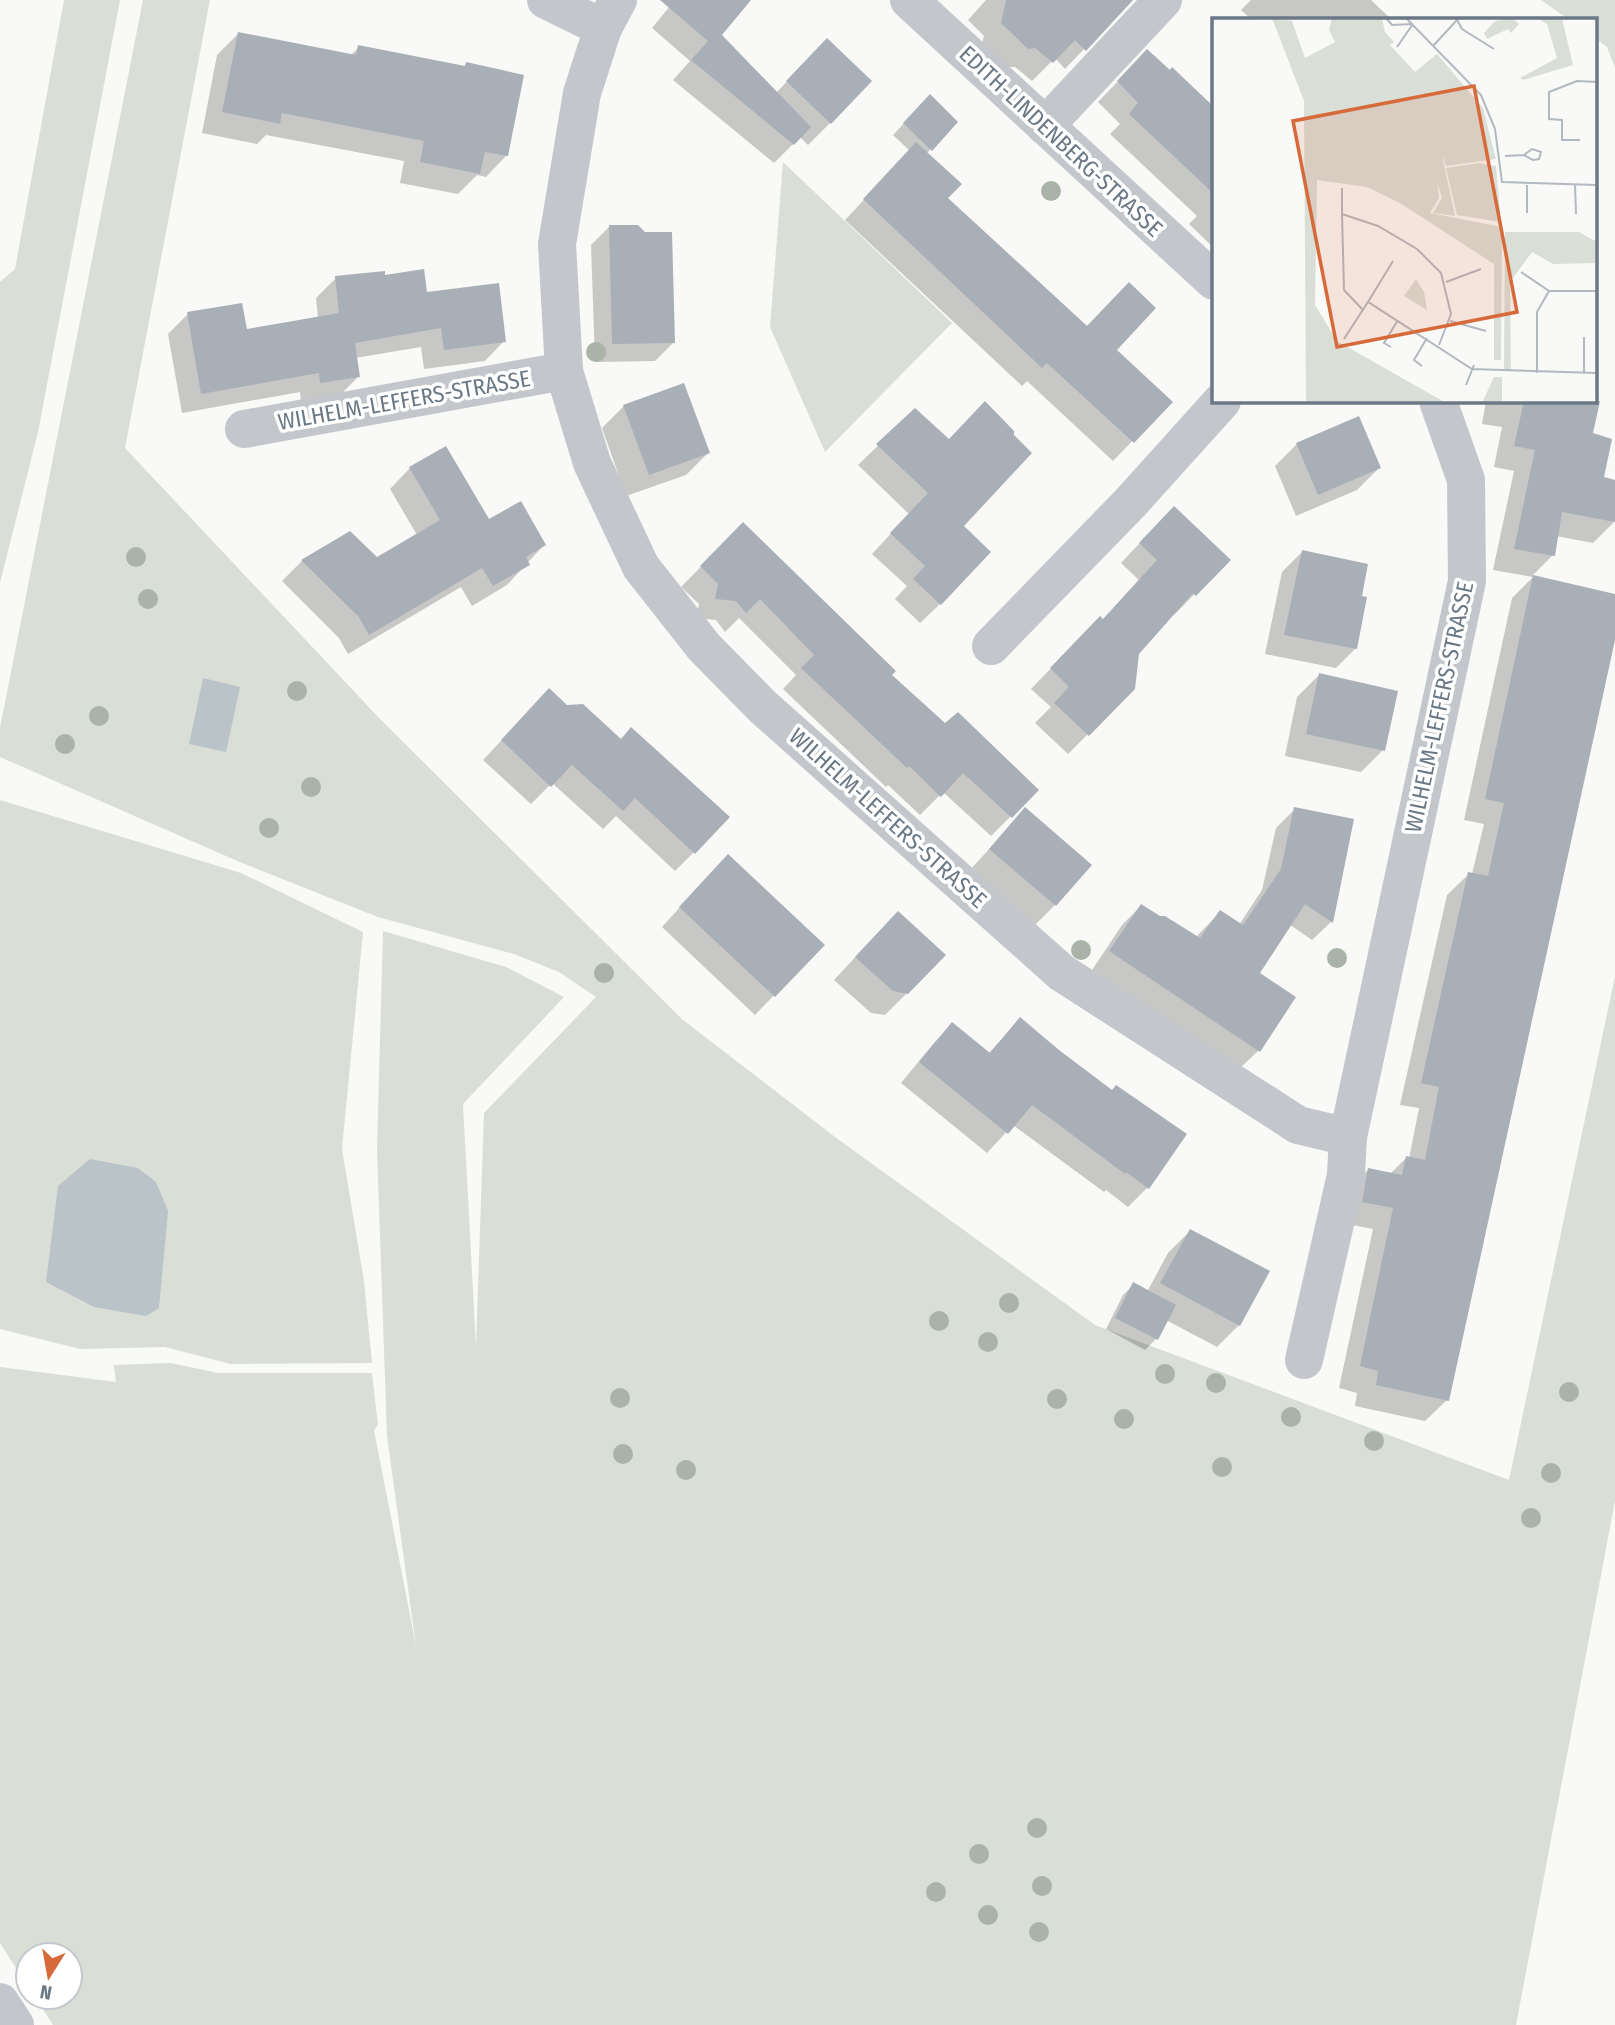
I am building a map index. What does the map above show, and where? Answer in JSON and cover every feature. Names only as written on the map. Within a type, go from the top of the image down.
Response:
[{"type":"street","name":"WILHELM-LEFFERS-STRASSE","points":[[546,0],[610,14],[582,93],[557,244],[564,371],[592,463],[641,567],[705,647],[763,707],[1062,973],[1298,1125],[1348,1137]]},
{"type":"street","name":"EDITH-LINDENBERG-STRASSE","points":[[909,0],[1212,279]]},
{"type":"street","points":[[1045,126],[1163,0]]},
{"type":"street","name":"WILHELM-LEFFERS-STRASSE","points":[[244,429],[564,371]]},
{"type":"street","points":[[991,646],[1131,502],[1221,402]]},
{"type":"street","name":"WILHELM-LEFFERS-STRASSE","points":[[1304,1360],[1346,1175],[1348,1137],[1467,581],[1466,480],[1438,402]]},
{"type":"street","points":[[0,2001],[15,2025]]},
{"type":"shaded area","points":[[64,0],[120,0],[38,432],[0,583],[0,282],[15,269]]},
{"type":"shaded area","points":[[143,0],[210,0],[125,448],[380,719],[683,1020],[835,1137],[1095,1325],[1509,1480],[1615,976],[1615,1501],[1516,2025],[53,2025],[44,2011],[84,2011],[84,1941],[14,1941],[14,1965],[0,1943],[0,1367],[116,1382],[114,1365],[171,1363],[218,1373],[372,1373],[378,1425],[374,1430],[416,1646],[387,1436],[377,1150],[383,931],[506,967],[564,997],[463,1104],[476,1347],[484,1113],[596,997],[559,972],[514,954],[378,917],[242,863],[0,757],[0,728]]},
{"type":"shaded area","points":[[1541,0],[1615,0],[1615,68],[1607,47],[1598,40],[1598,18],[1567,18]]},
{"type":"shaded area","points":[[783,162],[952,323],[825,452],[770,327]]},
{"type":"shaded area","points":[[203,678],[240,687],[226,752],[189,744]]},
{"type":"shaded area","points":[[0,800],[241,873],[363,932],[342,1149],[364,1281],[372,1363],[231,1364],[165,1347],[80,1349],[0,1329]]},
{"type":"shaded area","points":[[90,1159],[138,1168],[156,1182],[168,1211],[159,1308],[146,1316],[94,1307],[46,1282],[58,1186]]},
{"type":"building","points":[[660,0],[751,0],[722,35],[811,127],[794,145],[691,60],[708,41]]},
{"type":"building","points":[[1006,0],[1133,0],[1086,51],[1075,40],[1053,63],[1035,48],[1028,49],[1001,23]]},
{"type":"building","points":[[238,32],[356,55],[358,45],[465,66],[466,62],[524,75],[508,156],[485,152],[480,174],[420,162],[424,141],[282,113],[280,124],[222,112]]},
{"type":"building","points":[[827,38],[872,81],[831,124],[786,81]]},
{"type":"building","points":[[1147,49],[1170,70],[1172,67],[1212,105],[1212,192],[1129,114],[1138,103],[1117,81]]},
{"type":"building","points":[[930,94],[958,122],[932,151],[903,123]]},
{"type":"building","points":[[916,142],[962,184],[948,198],[1087,326],[1129,282],[1156,308],[1117,350],[1173,402],[1134,443],[1047,363],[1042,368],[863,199]]},
{"type":"building","points":[[609,225],[638,225],[645,232],[672,232],[675,343],[612,344]]},
{"type":"building","points":[[424,269],[427,292],[499,283],[506,342],[444,350],[441,328],[355,343],[360,377],[320,383],[319,373],[201,394],[187,312],[242,303],[247,329],[339,313],[335,276],[385,271],[385,275]]},
{"type":"building","points":[[684,383],[710,453],[649,475],[623,405]]},
{"type":"building","points":[[985,401],[1032,453],[964,526],[991,552],[941,605],[913,579],[925,566],[890,533],[928,493],[876,444],[915,408],[949,439]]},
{"type":"building","points":[[1600,401],[1593,433],[1612,439],[1604,477],[1615,480],[1615,522],[1562,512],[1555,556],[1514,549],[1535,450],[1514,446],[1524,402]]},
{"type":"building","points":[[1359,416],[1381,468],[1318,495],[1296,443]]},
{"type":"building","points":[[446,446],[489,519],[521,501],[546,545],[526,557],[530,565],[493,586],[482,568],[369,635],[359,617],[301,560],[350,531],[377,557],[440,520],[409,467]]},
{"type":"building","points":[[1174,506],[1231,560],[1196,596],[1193,593],[1139,654],[1135,689],[1089,736],[1054,703],[1069,687],[1050,668],[1100,616],[1103,619],[1157,560],[1139,543]]},
{"type":"building","points":[[743,522],[896,671],[892,675],[945,723],[958,712],[1039,790],[1012,818],[963,773],[941,797],[909,766],[907,768],[801,668],[814,655],[760,599],[746,613],[736,601],[715,599],[718,584],[700,566]]},
{"type":"building","points":[[1302,550],[1368,564],[1362,596],[1367,597],[1357,649],[1284,635]]},
{"type":"building","points":[[1533,575],[1615,594],[1615,640],[1449,1401],[1376,1385],[1378,1371],[1360,1366],[1393,1208],[1362,1202],[1368,1168],[1402,1175],[1406,1156],[1425,1160],[1439,1087],[1421,1083],[1468,872],[1488,876],[1504,803],[1485,799]]},
{"type":"building","points":[[1319,673],[1398,691],[1385,751],[1306,734]]},
{"type":"building","points":[[549,688],[567,705],[583,704],[621,739],[631,727],[730,817],[695,854],[635,798],[623,811],[572,765],[551,787],[501,740]]},
{"type":"building","points":[[1025,807],[1092,865],[1056,906],[989,849]]},
{"type":"building","points":[[1294,807],[1354,819],[1333,923],[1305,904],[1260,973],[1296,997],[1260,1052],[1109,951],[1141,904],[1200,938],[1220,910],[1243,925],[1281,869]]},
{"type":"building","points":[[728,854],[825,945],[775,997],[679,907]]},
{"type":"building","points":[[898,911],[946,955],[908,994],[893,991],[855,957]]},
{"type":"building","points":[[1020,1017],[1112,1090],[1116,1085],[1187,1134],[1149,1189],[1032,1105],[1008,1134],[919,1062],[952,1022],[990,1053]]},
{"type":"building","points":[[1190,1229],[1270,1271],[1240,1326],[1160,1283]]},
{"type":"building","points":[[1133,1282],[1176,1305],[1158,1340],[1115,1318]]}]
